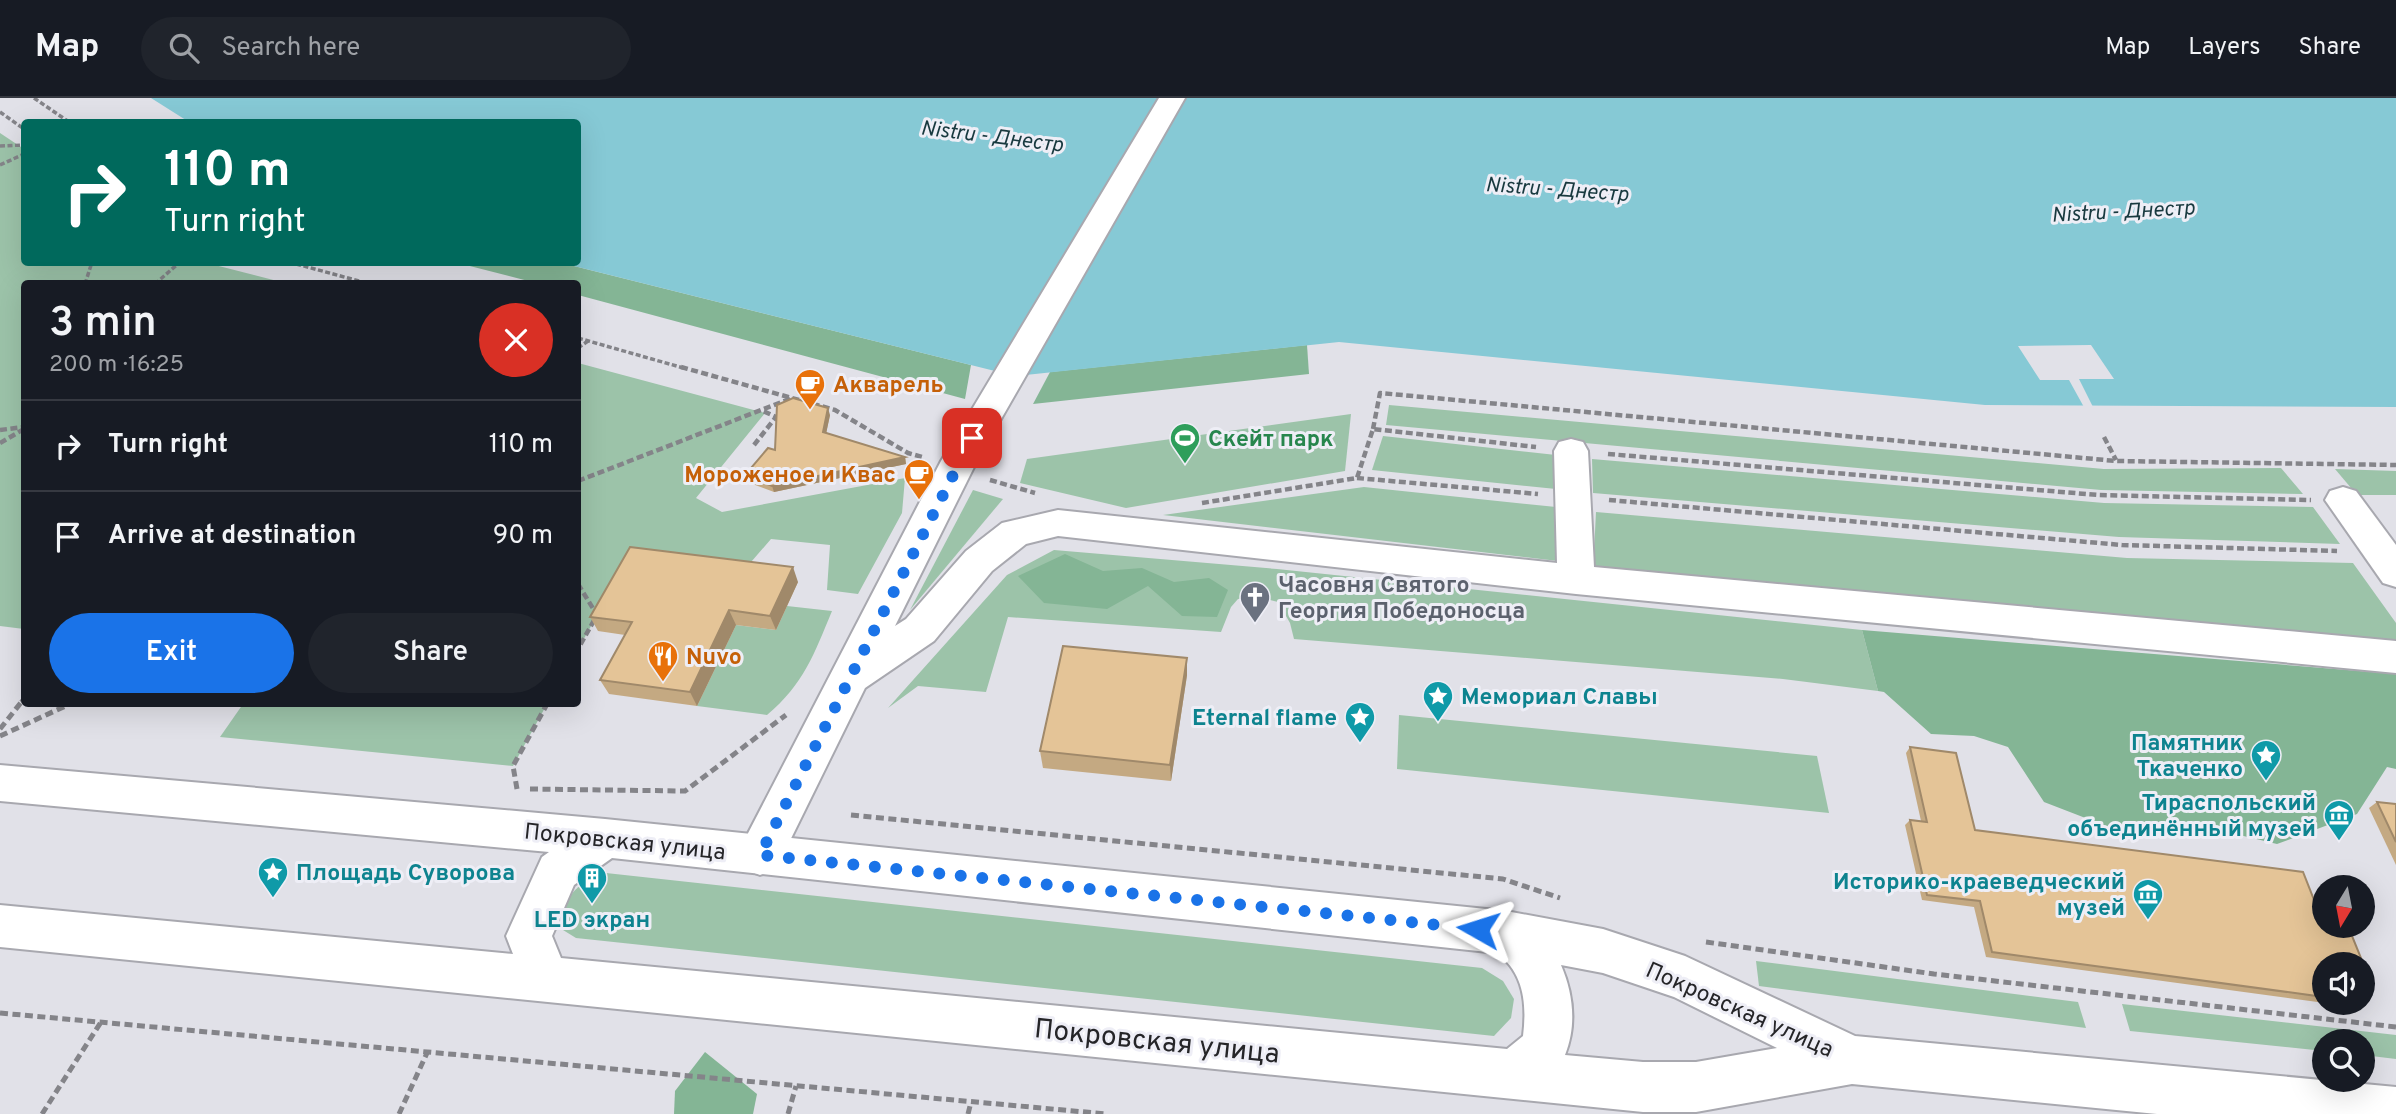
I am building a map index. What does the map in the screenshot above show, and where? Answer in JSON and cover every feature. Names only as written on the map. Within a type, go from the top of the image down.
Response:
[{"type":"main road","points":[[760,855],[959,461],[1172,98]]},
{"type":"main road","points":[[1571,451],[1576,580]]},
{"type":"main road","points":[[2343,500],[2388,563]]},
{"type":"main road","points":[[850,677],[920,630],[979,561],[1015,533],[1058,523],[1576,580],[2396,657]]},
{"type":"main road","name":"Покровская улица","points":[[0,783],[605,838],[1506,932],[1603,951],[1685,978],[1852,1060]]},
{"type":"main road","points":[[546,978],[528,936],[558,871],[605,838]]},
{"type":"main road","name":"Покровская улица","points":[[0,926],[1507,1075],[1644,1101],[1696,1087],[1852,1060],[2396,1112]]},
{"type":"main road","points":[[1506,932],[1530,951],[1544,973],[1549,1023],[1546,1046],[1535,1060],[1507,1075]]},
{"type":"path","points":[[34,98],[65,119]]},
{"type":"path","points":[[0,112],[21,127]]},
{"type":"path","points":[[0,146],[21,145]]},
{"type":"path","points":[[0,165],[21,156]]},
{"type":"path","points":[[160,280],[175,266]]},
{"type":"path","points":[[304,266],[355,280]]},
{"type":"path","points":[[581,339],[835,410],[908,453]]},
{"type":"path","points":[[581,346],[589,341]]},
{"type":"path","points":[[1357,478],[1373,429],[1380,393],[2116,461],[2396,465]]},
{"type":"path","points":[[581,480],[793,398]]},
{"type":"path","points":[[754,445],[776,417],[763,411]]},
{"type":"path","points":[[0,430],[21,428]]},
{"type":"path","points":[[1373,429],[1571,451],[2098,495],[2343,500]]},
{"type":"path","points":[[0,443],[21,430]]},
{"type":"path","points":[[2104,437],[2116,461]]},
{"type":"path","points":[[1196,504],[1357,478],[2122,545],[2388,563]]},
{"type":"path","points":[[581,589],[597,615],[581,644]]},
{"type":"path","points":[[0,729],[21,703]]},
{"type":"path","points":[[0,736],[63,707]]},
{"type":"path","points":[[517,789],[513,766],[545,707]]},
{"type":"path","points":[[503,788],[685,791]]},
{"type":"path","points":[[0,1013],[1107,1114]]},
{"type":"path","points":[[41,1114],[101,1023]]},
{"type":"path","points":[[399,1114],[427,1053]]},
{"type":"path","points":[[788,1114],[796,1086]]},
{"type":"path","points":[[968,1114],[971,1102]]},
{"type":"green space","points":[[0,133],[21,147],[21,266],[219,266],[273,280],[21,280],[21,629],[0,626]]},
{"type":"green space","points":[[470,266],[574,266],[971,365],[965,399],[581,296],[581,280],[524,280]]},
{"type":"green space","points":[[1307,345],[1309,374],[1033,404],[1050,372]]},
{"type":"green space","points":[[581,364],[765,413],[696,498],[722,512],[905,478],[902,513],[858,594],[827,590],[830,545],[771,539],[745,569],[631,556],[581,644]]},
{"type":"green space","points":[[1389,405],[2104,469],[2281,468],[2303,494],[2101,490],[1386,425]]},
{"type":"green space","name":"Скейт парк","points":[[1351,414],[1345,471],[1126,508],[1020,483],[1027,459]]},
{"type":"green space","points":[[1383,436],[1556,455],[1556,489],[1372,470]]},
{"type":"green space","points":[[1592,459],[2104,503],[2313,507],[2340,544],[2119,537],[1593,493]]},
{"type":"green space","points":[[2335,469],[2396,471],[2396,495],[2357,495]]},
{"type":"green space","points":[[1364,487],[1556,507],[1558,561],[1163,515]]},
{"type":"green space","points":[[973,490],[1003,499],[910,610]]},
{"type":"green space","points":[[1596,512],[2127,558],[2353,563],[2396,623],[2396,644],[1593,572]]},
{"type":"green space","points":[[1054,550],[1277,569],[1862,630],[1878,691],[1783,679],[1294,639],[1290,623],[1278,602],[1258,597],[1238,599],[1231,607],[1221,632],[1008,617],[986,692],[918,686],[888,708],[1007,575]]},
{"type":"green space","points":[[1065,554],[1103,571],[1142,568],[1174,582],[1209,578],[1228,590],[1217,617],[1182,616],[1148,586],[1107,609],[1044,603],[1018,576]]},
{"type":"green space","points":[[787,606],[832,611],[807,667],[790,692],[767,715],[697,706],[736,625],[776,630]]},
{"type":"green space","points":[[1862,630],[2396,674],[2396,769],[2387,767],[2357,814],[2277,844],[2206,827],[2132,836],[2044,802],[2008,747],[1974,736],[1931,734],[1884,692],[1878,691]]},
{"type":"green space","points":[[241,707],[545,707],[513,766],[220,737]]},
{"type":"green space","points":[[1399,715],[1817,756],[1829,813],[1397,769]]},
{"type":"green space","points":[[606,873],[1482,968],[1503,981],[1514,999],[1511,1018],[1494,1036],[576,938],[563,930],[569,899],[578,887]]},
{"type":"green space","points":[[1756,961],[2078,1002],[2086,1028],[1759,986]]},
{"type":"green space","points":[[2122,1004],[2343,1029],[2312,1029],[2312,1050],[2130,1031]]},
{"type":"green space","points":[[2375,1033],[2396,1035],[2396,1059],[2375,1056]]},
{"type":"green space","points":[[705,1052],[757,1094],[753,1114],[674,1114],[675,1091]]},
{"type":"water","name":"Nistru - Днестр","points":[[151,98],[2396,98],[2396,407],[1985,405],[1339,342],[1015,376],[574,266],[581,266],[581,119],[184,119]]},
{"type":"pier","points":[[2091,345],[2114,379],[2079,379],[2094,409],[2085,409],[2069,380],[2040,380],[2018,346]]},
{"type":"building","points":[[793,398],[828,408],[823,432],[905,457],[772,486],[745,475],[768,448],[775,450],[777,405]]},
{"type":"building","points":[[630,547],[793,567],[770,616],[729,610],[690,692],[600,680],[632,622],[590,617]]},
{"type":"building","points":[[1063,646],[1187,658],[1170,765],[1040,751]]},
{"type":"building","name":"Историко-краеведческий музей","points":[[1910,747],[1956,753],[1975,830],[2303,872],[2312,895],[2312,938],[2353,938],[2359,952],[2312,952],[2312,995],[1992,952],[1980,901],[1927,895],[1910,820],[1927,822]]},
{"type":"building","points":[[2377,802],[2396,804],[2396,842]]},
{"type":"place","name":"Акварель","points":[[810,411]]},
{"type":"place","name":"Скейт парк","points":[[1185,465]]},
{"type":"place","name":"Мороженое и Квас","points":[[919,501]]},
{"type":"place","name":"Часовня Святого Георгия Победоносца","points":[[1255,624]]},
{"type":"place","name":"Nuvo","points":[[663,683]]},
{"type":"place","name":"Мемориал Славы","points":[[1438,723]]},
{"type":"place","name":"Eternal flame","points":[[1360,744]]},
{"type":"place","name":"Памятник Ткаченко","points":[[2266,782]]},
{"type":"place","name":"Тираспольский объединённый музей","points":[[2339,842]]},
{"type":"place","name":"Площадь Суворова","points":[[273,899]]},
{"type":"place","name":"LED экран","points":[[592,905]]},
{"type":"place","name":"Историко-краеведческий музей","points":[[2148,921]]},
{"type":"route","points":[[972,438],[760,855],[1478,929]]}]
